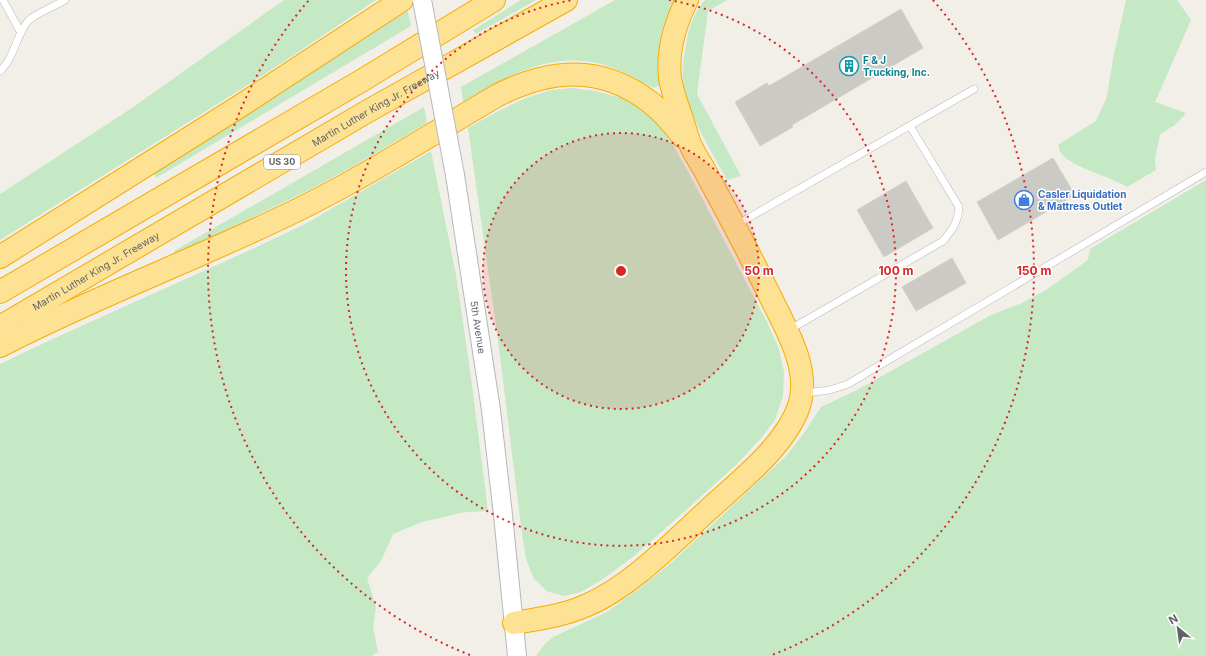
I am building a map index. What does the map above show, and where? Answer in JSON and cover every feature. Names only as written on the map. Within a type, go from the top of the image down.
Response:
[{"type":"highway","points":[[0,257],[230,112],[402,0]]},
{"type":"highway","name":"US 30","points":[[0,292],[361,81],[494,0]]},
{"type":"highway","name":"Martin Luther King Jr. Freeway","points":[[0,327],[368,111],[566,0]]},
{"type":"highway","points":[[514,623],[562,614],[585,607],[604,597],[628,580],[673,543],[766,456],[782,439],[792,422],[799,405],[801,393],[801,374],[798,359],[788,331],[691,145],[674,96],[670,78],[670,59],[676,26],[687,0]]},
{"type":"highway","points":[[0,346],[56,318],[299,209],[358,177],[498,95],[524,83],[537,79],[570,74],[586,75],[617,84],[634,92],[664,114],[691,145]]},
{"type":"street","name":"5th Avenue","points":[[422,0],[455,175],[492,410],[514,623],[516,656]]},
{"type":"lane","points":[[3,0],[21,33]]},
{"type":"lane","points":[[0,71],[13,54],[21,33],[29,20],[62,1]]},
{"type":"lane","points":[[734,226],[974,89]]},
{"type":"lane","points":[[788,331],[943,241],[952,230],[958,218],[958,207],[910,126]]},
{"type":"lane","points":[[801,393],[830,390],[848,384],[1206,172]]},
{"type":"green space","points":[[284,0],[376,0],[262,76],[0,240],[0,194],[132,108]]},
{"type":"green space","points":[[521,0],[536,0],[476,34],[473,30]]},
{"type":"green space","points":[[615,0],[675,0],[665,20],[660,41],[658,62],[660,85],[654,88],[622,71],[601,64],[582,61],[564,61],[529,69],[495,84],[463,102],[461,87]]},
{"type":"green space","points":[[705,0],[727,0],[708,11],[697,94],[741,176],[727,180],[694,118],[685,91],[683,78],[684,57],[690,27],[697,10]]},
{"type":"green space","points":[[1126,0],[1177,0],[1191,20],[1155,102],[1186,113],[1175,125],[1160,134],[1155,160],[1156,170],[1127,187],[1083,168],[1067,159],[1061,153],[1058,145],[1096,121],[1107,97],[1113,59]]},
{"type":"green space","points":[[407,9],[411,26],[156,178],[154,173]]},
{"type":"green space","points":[[572,88],[596,91],[624,99],[653,117],[669,138],[767,322],[779,349],[784,372],[783,396],[775,420],[738,463],[634,556],[603,579],[581,592],[564,596],[547,591],[534,579],[526,559],[498,340],[468,128],[517,102],[537,94],[551,90]]},
{"type":"green space","points":[[424,107],[427,123],[357,164],[309,190],[176,254],[174,251]]},
{"type":"green space","points":[[431,151],[456,275],[488,511],[465,512],[422,522],[393,534],[381,561],[367,578],[376,606],[373,627],[378,652],[371,656],[0,656],[0,364],[307,223]]},
{"type":"green space","points":[[1206,180],[1206,656],[536,656],[545,644],[553,637],[607,612],[639,589],[672,562],[786,456],[804,433],[821,407],[857,390],[991,315],[1022,303],[1046,290],[1088,260],[1090,249]]},
{"type":"building","name":"F & J Trucking, Inc.","points":[[901,9],[923,48],[792,125],[793,127],[760,146],[735,102],[767,83],[769,86]]},
{"type":"building","name":"Casler Liquidation & Mattress Outlet","points":[[1053,158],[1075,195],[998,240],[977,202]]},
{"type":"building","points":[[906,181],[933,228],[884,257],[857,210]]},
{"type":"building","points":[[952,258],[966,283],[916,311],[902,287]]},
{"type":"place","name":"F & J Trucking, Inc.","points":[[849,66]]},
{"type":"place","name":"Casler Liquidation & Mattress Outlet","points":[[1024,200]]}]
